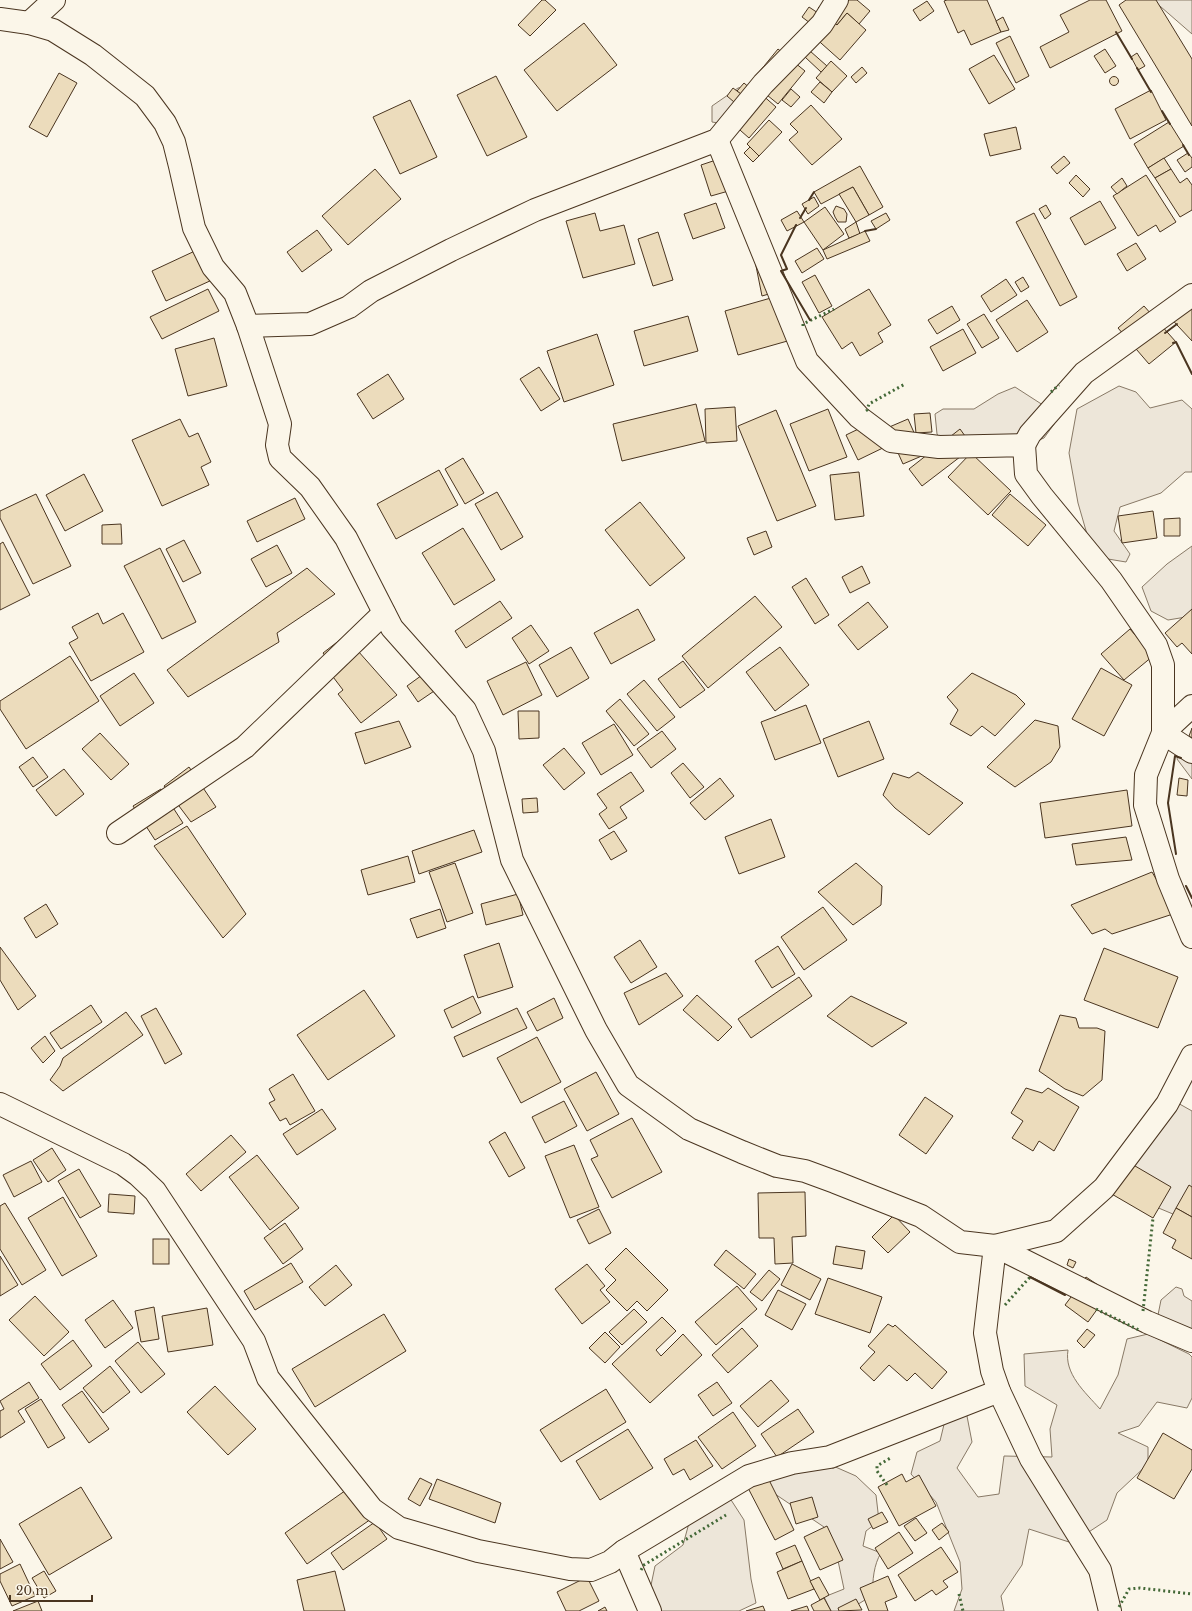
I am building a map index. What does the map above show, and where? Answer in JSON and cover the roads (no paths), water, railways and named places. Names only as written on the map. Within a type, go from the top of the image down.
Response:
[{"type":"street","points":[[29,23],[54,0]]},
{"type":"street","points":[[248,326],[310,324],[349,307],[371,291],[451,250],[535,210],[717,140],[763,84],[822,24],[837,0]]},
{"type":"street","points":[[0,20],[29,23],[53,30],[93,55],[145,96],[165,123],[174,142],[194,228],[213,267],[235,293],[248,326],[280,424],[277,445],[280,458],[310,487],[346,538],[392,628],[465,710],[484,751],[512,860],[596,1030],[628,1085],[689,1129],[777,1166],[804,1172],[835,1182],[920,1216],[960,1242],[995,1246],[1147,1322],[1192,1341]]},
{"type":"street","points":[[717,140],[807,361],[859,417],[891,441],[939,447],[1024,444]]},
{"type":"street","points":[[1192,295],[1084,374],[1030,434],[1024,444],[1026,474],[1042,496],[1111,580],[1156,645],[1163,665],[1163,733],[1146,775],[1145,805],[1168,879],[1192,937]]},
{"type":"street","points":[[118,833],[245,747],[384,613]]},
{"type":"street","points":[[1163,733],[1192,706]]},
{"type":"street","points":[[1163,733],[1192,752]]},
{"type":"street","points":[[995,1246],[1056,1231],[1104,1188],[1167,1104],[1192,1056]]},
{"type":"street","points":[[0,1104],[123,1164],[138,1175],[155,1191],[254,1341],[268,1378],[372,1510],[399,1528],[478,1551],[570,1569],[591,1570],[610,1562],[624,1551],[749,1476],[792,1463],[830,1457],[999,1392]]},
{"type":"street","points":[[995,1246],[985,1333],[992,1370],[999,1392],[1031,1459],[1100,1570],[1110,1611]]},
{"type":"street","points":[[624,1551],[650,1611]]}]
